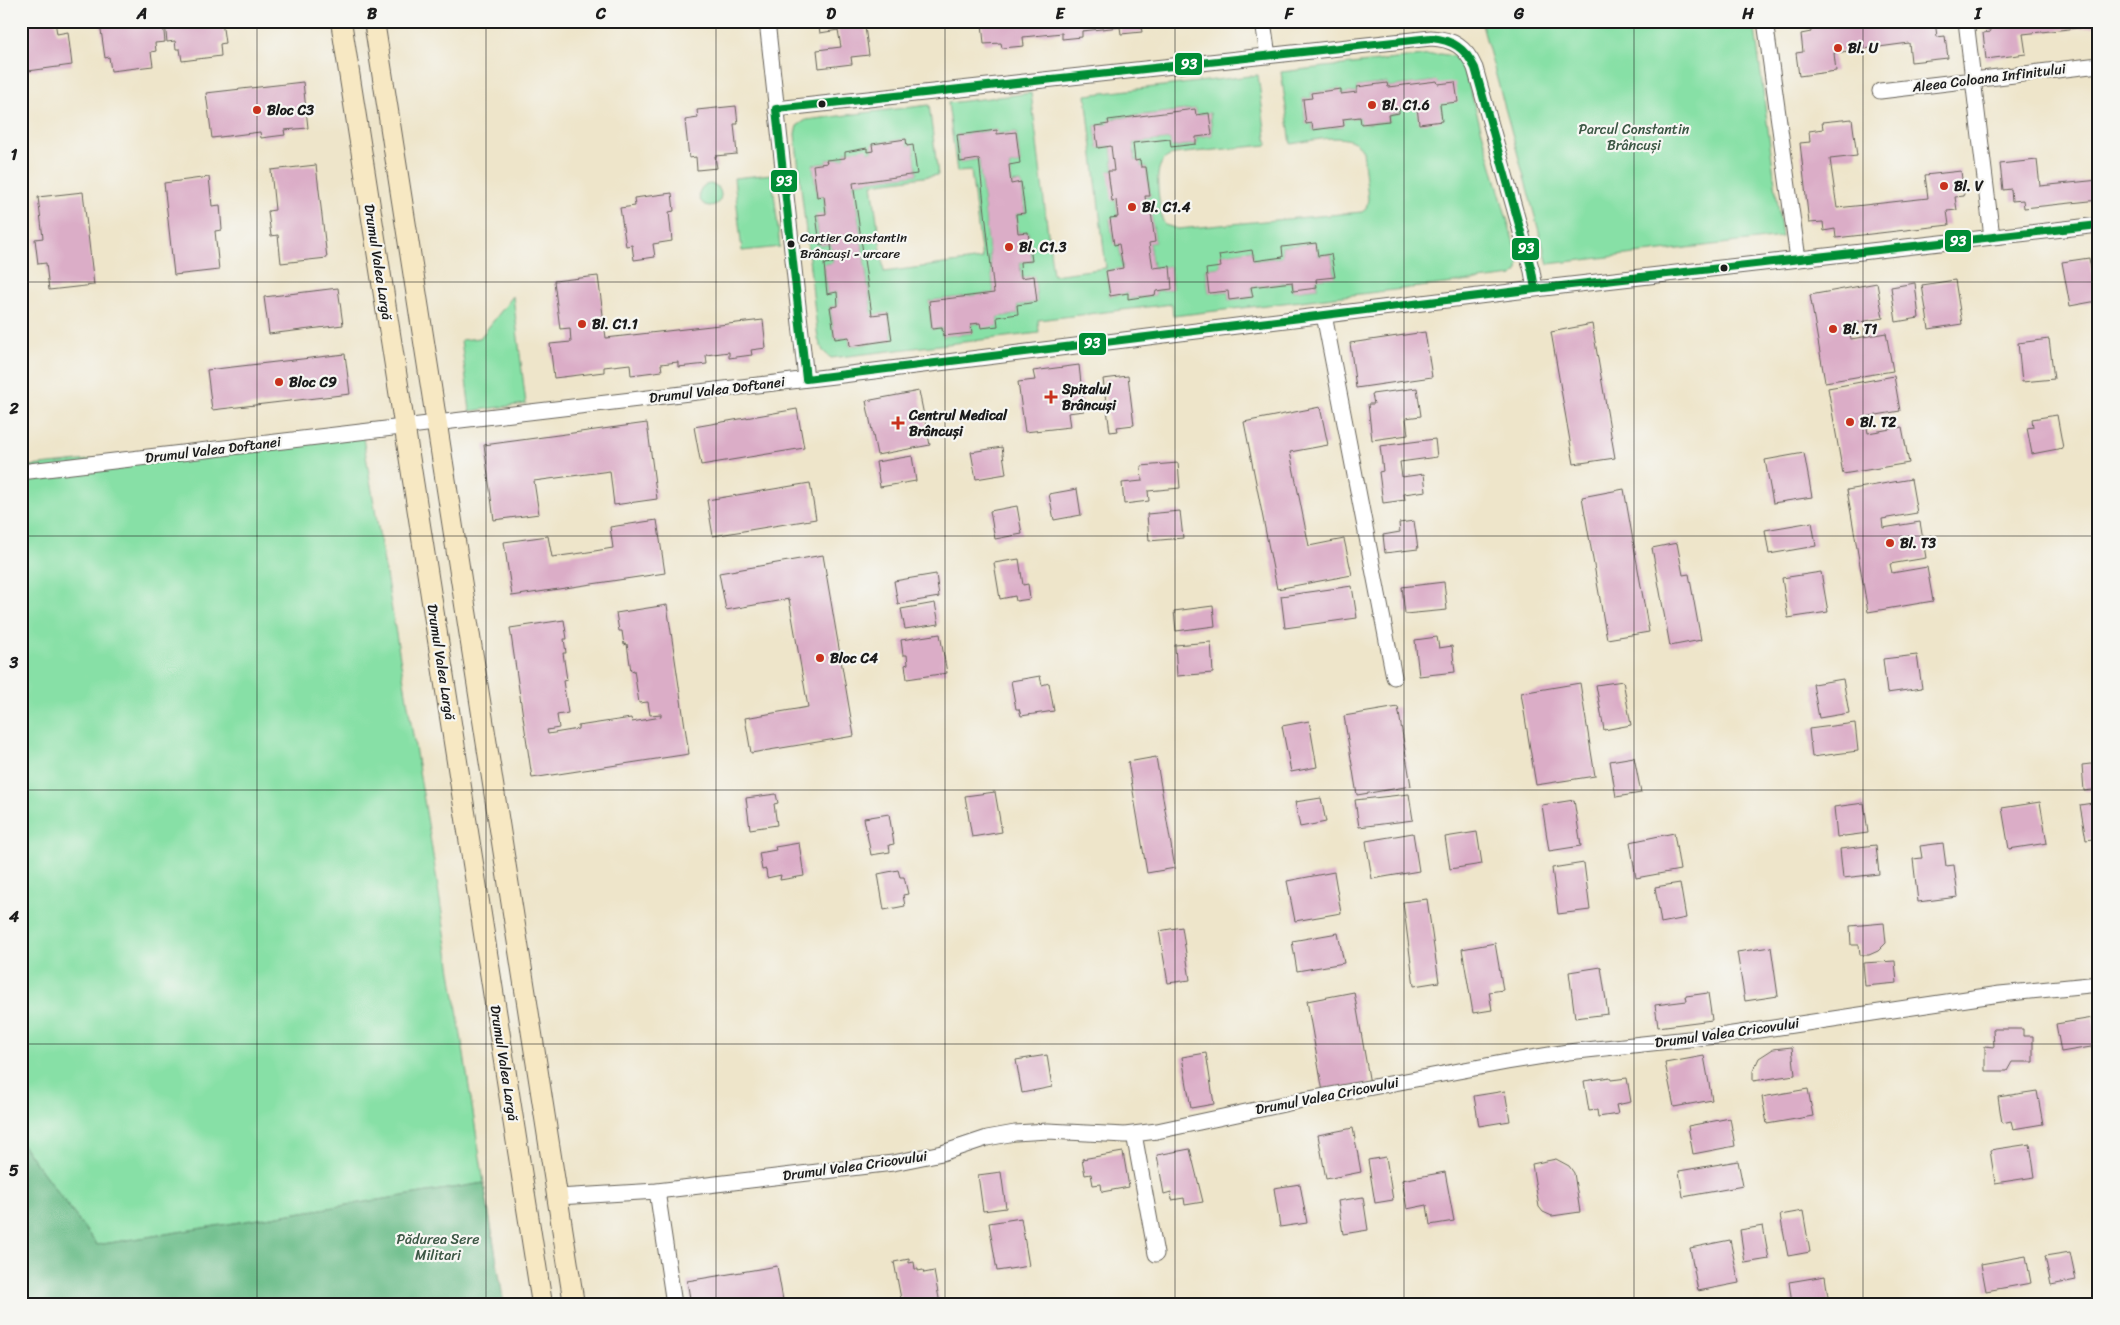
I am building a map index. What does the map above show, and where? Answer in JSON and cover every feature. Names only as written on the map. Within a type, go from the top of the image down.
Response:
[{"type":"main road","name":"Drumul Valea Largă","points":[[340,21],[542,1304]]},
{"type":"main road","points":[[374,21],[574,1304]]},
{"type":"street","points":[[767,21],[806,379]]},
{"type":"street","points":[[1263,21],[1268,56]]},
{"type":"street","points":[[1765,21],[1798,259]]},
{"type":"street","points":[[1966,21],[1992,237]]},
{"type":"street","points":[[776,109],[1443,38],[1461,47],[1469,55],[1475,68],[1532,271],[1535,288]]},
{"type":"street","name":"Aleea Coloana Infinitului","points":[[1880,91],[2099,65]]},
{"type":"street","name":"Drumul Valea Doftanei","points":[[21,472],[806,379],[1535,288],[2099,225]]},
{"type":"street","points":[[1324,315],[1394,677]]},
{"type":"street","name":"Drumul Valea Cricovului","points":[[558,1197],[657,1191],[893,1164],[942,1154],[987,1138],[1015,1133],[1048,1131],[1090,1134],[1134,1134],[1158,1131],[1298,1101],[1568,1052],[1726,1035],[1980,997],[2099,984]]},
{"type":"street","points":[[1134,1134],[1156,1254]]},
{"type":"street","points":[[657,1191],[674,1304]]},
{"type":"green space","name":"Parcul Constantin Brâncuși","points":[[1481,21],[1754,21],[1782,237],[1548,264]]},
{"type":"green space","points":[[1440,54],[1453,56],[1463,65],[1519,261],[1518,270],[1513,276],[1173,316],[1172,304],[1038,320],[1039,333],[831,358],[823,351],[818,339],[795,134],[797,126],[806,120],[929,105],[938,175],[872,184],[884,272],[982,259],[971,171],[957,172],[948,103],[1031,93],[1053,275],[1106,268],[1086,95],[1258,75],[1267,145],[1174,154],[1165,159],[1159,169],[1158,183],[1162,219],[1165,225],[1178,229],[1362,212],[1366,209],[1368,199],[1363,151],[1358,144],[1341,138],[1331,138],[1291,144],[1281,72]],"holes":[[[1437,81],[1440,104],[1399,109],[1399,113],[1388,115],[1389,121],[1362,124],[1360,117],[1343,119],[1343,126],[1313,130],[1312,123],[1306,124],[1303,99],[1312,98],[1311,93],[1340,89],[1341,94],[1357,92],[1357,87],[1387,83],[1388,87]],[[1195,109],[1196,115],[1210,113],[1212,135],[1196,137],[1196,144],[1172,147],[1170,139],[1133,143],[1135,161],[1140,160],[1141,167],[1146,167],[1150,196],[1145,196],[1147,213],[1151,213],[1155,242],[1149,243],[1153,268],[1170,266],[1172,289],[1156,291],[1155,295],[1129,299],[1128,293],[1110,296],[1107,271],[1123,268],[1119,244],[1114,244],[1110,219],[1118,217],[1116,200],[1113,201],[1109,171],[1114,171],[1111,146],[1098,148],[1095,126],[1109,124],[1109,119]],[[997,130],[997,134],[1016,132],[1020,163],[1009,165],[1011,183],[1021,182],[1025,213],[1016,214],[1018,233],[1028,232],[1032,261],[1020,262],[1021,278],[1034,276],[1037,302],[1017,305],[1018,314],[997,317],[998,326],[980,323],[971,324],[972,333],[943,336],[941,328],[932,329],[929,301],[994,293],[979,159],[960,162],[957,135]],[[906,139],[907,146],[913,146],[917,174],[853,183],[872,315],[888,313],[892,340],[850,346],[849,337],[835,339],[830,307],[838,306],[837,292],[827,293],[824,264],[833,263],[831,244],[820,245],[816,216],[826,214],[824,196],[817,197],[813,165],[827,163],[827,160],[845,158],[845,152],[866,149],[867,152],[873,151],[872,144]],[[1316,243],[1318,256],[1331,254],[1335,276],[1316,279],[1317,288],[1293,291],[1292,282],[1251,287],[1252,297],[1229,300],[1228,291],[1209,293],[1206,269],[1221,267],[1220,255],[1252,250],[1254,261],[1283,257],[1282,247]]]},
{"type":"green space","points":[[772,174],[780,247],[742,251],[734,178]]},
{"type":"green space","points":[[710,184],[718,187],[721,195],[718,203],[710,206],[702,203],[699,195],[702,187]]},
{"type":"green space","points":[[513,296],[526,404],[470,411],[461,340],[480,338]]},
{"type":"green space","points":[[362,432],[429,830],[484,1183],[97,1245],[21,1143],[21,467]]},
{"type":"green space","name":"Pădurea Sere Militari","points":[[21,1143],[97,1245],[484,1183],[504,1304],[21,1304]]},
{"type":"building","points":[[21,21],[55,21],[57,34],[68,32],[72,65],[21,72]]},
{"type":"building","points":[[106,21],[152,21],[153,25],[163,23],[165,42],[155,43],[156,51],[151,52],[153,66],[111,71],[109,57],[105,58],[100,23]]},
{"type":"building","points":[[173,21],[222,21],[225,43],[220,44],[221,56],[182,61],[180,49],[176,49],[175,41],[167,42],[165,23]]},
{"type":"building","points":[[818,21],[861,21],[862,28],[865,27],[869,55],[851,57],[852,64],[819,68],[817,50],[841,47],[838,30],[820,33]]},
{"type":"building","points":[[993,21],[1172,21],[1172,23],[1141,26],[1142,32],[1121,34],[1120,27],[1082,31],[1082,37],[1062,39],[1062,33],[1023,37],[1024,46],[1002,48],[1001,43],[984,44],[982,23]]},
{"type":"building","points":[[1176,21],[1201,21],[1201,25],[1177,28]]},
{"type":"building","name":"Bl. U","points":[[1853,21],[1935,21],[1937,37],[1945,36],[1948,58],[1911,62],[1909,43],[1834,53],[1836,71],[1799,76],[1796,53],[1803,52],[1801,34],[1811,32],[1810,27]]},
{"type":"building","points":[[1989,21],[2099,21],[2099,39],[2096,26],[2023,34],[2026,54],[1986,59],[1983,33],[1990,32]]},
{"type":"building","name":"Bl. C1.6","points":[[1437,81],[1438,84],[1455,82],[1458,102],[1440,104],[1442,121],[1419,124],[1417,107],[1399,109],[1399,113],[1388,115],[1389,121],[1361,124],[1360,117],[1343,119],[1344,126],[1313,130],[1312,123],[1306,124],[1303,99],[1312,98],[1311,93],[1341,89],[1341,94],[1357,92],[1357,87],[1387,83],[1388,87]]},
{"type":"building","name":"Bloc C3","points":[[303,82],[308,128],[284,130],[285,135],[261,138],[260,132],[212,138],[206,93]]},
{"type":"building","points":[[736,106],[738,124],[734,124],[737,154],[715,156],[717,168],[697,170],[696,157],[689,158],[685,120],[698,118],[697,110]]},
{"type":"building","name":"Bl. C1.4","points":[[1195,109],[1196,115],[1209,113],[1212,135],[1196,137],[1196,144],[1171,147],[1170,139],[1133,143],[1135,161],[1140,160],[1141,167],[1146,167],[1150,196],[1145,196],[1147,213],[1151,212],[1155,242],[1149,243],[1153,268],[1170,266],[1172,289],[1156,291],[1155,295],[1128,299],[1128,293],[1110,296],[1106,271],[1123,268],[1119,244],[1114,245],[1110,218],[1118,217],[1116,200],[1112,201],[1108,171],[1114,171],[1111,146],[1098,148],[1095,126],[1109,124],[1108,120]]},
{"type":"building","name":"Bl. V","points":[[1852,119],[1857,156],[1830,159],[1837,208],[1928,198],[1925,175],[1961,171],[1964,196],[1955,197],[1957,210],[1947,211],[1949,225],[1836,238],[1835,229],[1824,231],[1823,222],[1809,223],[1800,143],[1810,142],[1809,131],[1823,129],[1822,122]]},
{"type":"building","name":"Bl. C1.3","points":[[997,130],[997,134],[1016,132],[1020,163],[1009,165],[1011,184],[1021,182],[1025,213],[1016,214],[1018,233],[1028,232],[1032,261],[1020,262],[1021,278],[1034,276],[1037,302],[1017,305],[1018,314],[997,317],[998,326],[981,328],[980,323],[971,324],[972,333],[943,336],[942,328],[932,329],[929,301],[994,293],[979,159],[960,162],[957,135]]},
{"type":"building","points":[[906,139],[907,146],[913,145],[917,174],[853,183],[872,315],[888,313],[892,340],[850,346],[849,337],[835,339],[830,307],[838,306],[837,292],[827,294],[824,264],[833,263],[831,244],[820,245],[816,215],[826,214],[824,196],[817,197],[813,165],[827,163],[826,160],[845,158],[845,152],[867,148],[867,152],[873,151],[872,144]]},
{"type":"building","points":[[2037,160],[2040,186],[2099,180],[2099,200],[2024,208],[2023,200],[2012,201],[2011,189],[2003,190],[2000,164]]},
{"type":"building","points":[[316,165],[327,258],[281,263],[278,235],[271,236],[268,211],[275,210],[271,170]]},
{"type":"building","points":[[209,177],[212,206],[220,205],[222,230],[215,231],[219,270],[174,275],[164,183]]},
{"type":"building","points":[[83,192],[94,285],[49,290],[46,263],[38,264],[35,239],[43,238],[38,197]]},
{"type":"building","points":[[672,193],[674,211],[669,212],[672,241],[653,244],[655,257],[634,260],[632,245],[626,246],[620,208],[635,206],[634,198]]},
{"type":"building","points":[[1316,243],[1318,256],[1331,254],[1335,277],[1316,279],[1317,288],[1293,291],[1292,282],[1251,287],[1253,297],[1229,300],[1228,291],[1209,293],[1206,269],[1221,267],[1219,255],[1252,250],[1254,261],[1283,257],[1282,247]]},
{"type":"building","points":[[2089,258],[2097,301],[2070,306],[2062,262]]},
{"type":"building","name":"Bl. C1.1","points":[[598,276],[606,338],[763,320],[766,348],[751,350],[752,355],[729,358],[729,352],[706,355],[707,364],[678,367],[678,362],[661,364],[662,371],[631,375],[630,364],[604,367],[604,372],[554,378],[550,344],[571,342],[570,328],[560,329],[554,281]]},
{"type":"building","points":[[1955,280],[1962,324],[1929,329],[1922,285]]},
{"type":"building","name":"Bl. T1","points":[[1877,283],[1883,318],[1848,324],[1851,339],[1886,333],[1893,371],[1825,382],[1810,295]]},
{"type":"building","points":[[1915,283],[1919,318],[1896,322],[1891,287]]},
{"type":"building","points":[[338,288],[343,325],[269,334],[264,297]]},
{"type":"building","points":[[1592,324],[1615,458],[1574,464],[1551,332]]},
{"type":"building","points":[[1425,332],[1432,377],[1356,388],[1350,343]]},
{"type":"building","points":[[2049,339],[2054,379],[2022,382],[2018,343]]},
{"type":"building","name":"Bloc C9","points":[[345,354],[350,394],[212,410],[207,370]]},
{"type":"building","name":"Spitalul Brâncuși","points":[[1079,365],[1084,411],[1068,413],[1070,427],[1025,432],[1018,382],[1035,380],[1033,371]]},
{"type":"building","points":[[1128,376],[1134,425],[1117,427],[1118,431],[1110,432],[1103,379]]},
{"type":"building","name":"Bl. T2","points":[[1894,376],[1900,411],[1865,417],[1868,433],[1902,427],[1909,463],[1843,474],[1828,388]]},
{"type":"building","points":[[1417,388],[1421,416],[1406,418],[1408,435],[1372,440],[1368,404],[1374,404],[1372,394]]},
{"type":"building","name":"Centrul Medical Brâncuși","points":[[919,391],[930,445],[877,455],[866,401]]},
{"type":"building","points":[[1320,407],[1328,445],[1290,452],[1309,546],[1344,539],[1352,575],[1277,589],[1244,422]]},
{"type":"building","points":[[797,409],[804,448],[701,465],[694,427]]},
{"type":"building","points":[[2057,415],[2063,448],[2032,454],[2027,428],[2033,427],[2032,419]]},
{"type":"building","points":[[647,423],[657,499],[614,505],[610,471],[534,481],[539,514],[494,520],[484,445]]},
{"type":"building","points":[[1435,439],[1437,457],[1400,462],[1402,477],[1424,474],[1426,491],[1404,494],[1405,500],[1383,503],[1379,472],[1383,471],[1380,446]]},
{"type":"building","points":[[1002,447],[1006,474],[976,479],[971,452]]},
{"type":"building","points":[[1804,453],[1812,497],[1773,503],[1765,460]]},
{"type":"building","points":[[912,456],[916,481],[880,487],[876,462]]},
{"type":"building","points":[[1178,463],[1180,488],[1148,491],[1149,501],[1124,504],[1122,483],[1142,481],[1141,466]]},
{"type":"building","name":"Bl. T3","points":[[1911,479],[1917,513],[1882,519],[1883,528],[1920,522],[1926,558],[1890,564],[1892,573],[1927,567],[1933,601],[1868,612],[1847,490]]},
{"type":"building","points":[[810,483],[816,519],[713,536],[707,500]]},
{"type":"building","points":[[1077,489],[1081,515],[1054,520],[1049,494]]},
{"type":"building","points":[[1624,489],[1649,632],[1607,639],[1582,497]]},
{"type":"building","points":[[1017,506],[1022,534],[995,539],[990,511]]},
{"type":"building","points":[[1180,511],[1183,538],[1149,541],[1147,514]]},
{"type":"building","points":[[657,520],[665,573],[512,596],[504,542],[548,536],[552,557],[582,553],[613,548],[610,527]]},
{"type":"building","points":[[1414,521],[1418,549],[1385,553],[1383,535],[1400,532],[1399,523]]},
{"type":"building","points":[[1812,522],[1816,546],[1769,554],[1765,530]]},
{"type":"building","points":[[1677,543],[1683,575],[1689,574],[1701,640],[1670,646],[1652,548]]},
{"type":"building","name":"Bloc C4","points":[[823,555],[854,736],[751,753],[745,718],[808,707],[789,599],[726,610],[719,573]]},
{"type":"building","points":[[1019,559],[1023,585],[1028,584],[1030,599],[1016,601],[1015,596],[1000,599],[994,563]]},
{"type":"building","points":[[1821,572],[1828,612],[1788,618],[1782,578]]},
{"type":"building","points":[[936,574],[939,597],[898,604],[894,581]]},
{"type":"building","points":[[1444,582],[1447,610],[1405,614],[1402,587]]},
{"type":"building","points":[[1352,586],[1357,618],[1285,628],[1281,596]]},
{"type":"building","points":[[935,603],[939,624],[905,629],[901,609]]},
{"type":"building","points":[[667,605],[689,754],[532,778],[510,628],[564,620],[567,639],[564,639],[566,653],[563,653],[567,680],[563,681],[568,713],[557,715],[559,728],[547,730],[548,734],[578,729],[578,726],[631,718],[632,722],[661,717],[661,714],[650,715],[648,702],[639,703],[634,670],[631,671],[627,644],[624,645],[622,631],[619,631],[616,613]]},
{"type":"building","points":[[1213,606],[1215,626],[1176,631],[1174,611]]},
{"type":"building","points":[[940,634],[947,673],[907,679],[905,665],[908,664],[907,655],[903,655],[901,640]]},
{"type":"building","points":[[1437,637],[1439,648],[1452,646],[1455,672],[1419,676],[1415,640]]},
{"type":"building","points":[[1211,642],[1213,673],[1177,676],[1175,645]]},
{"type":"building","points":[[1917,655],[1922,688],[1887,693],[1883,659]]},
{"type":"building","points":[[1040,676],[1042,685],[1049,683],[1054,711],[1021,716],[1019,709],[1016,709],[1011,681]]},
{"type":"building","points":[[1843,679],[1849,713],[1819,718],[1813,684]]},
{"type":"building","points":[[1623,681],[1631,725],[1604,730],[1596,685]]},
{"type":"building","points":[[1580,683],[1595,776],[1536,785],[1521,693]]},
{"type":"building","points":[[1398,707],[1411,786],[1357,795],[1344,716]]},
{"type":"building","points":[[1309,721],[1317,767],[1291,772],[1282,726]]},
{"type":"building","points":[[1855,723],[1858,751],[1812,757],[1809,729]]},
{"type":"building","points":[[1156,757],[1175,868],[1147,873],[1128,762]]},
{"type":"building","points":[[1634,757],[1641,793],[1616,797],[1610,761]]},
{"type":"building","points":[[2099,763],[2099,789],[2084,791],[2082,765]]},
{"type":"building","points":[[995,792],[1002,832],[972,837],[965,796]]},
{"type":"building","points":[[776,794],[778,803],[774,804],[777,825],[750,829],[746,798]]},
{"type":"building","points":[[1409,794],[1413,820],[1359,827],[1355,800]]},
{"type":"building","points":[[1321,798],[1326,822],[1300,827],[1295,802]]},
{"type":"building","points":[[1574,800],[1581,846],[1549,851],[1542,805]]},
{"type":"building","points":[[2040,802],[2047,843],[2009,849],[2002,808]]},
{"type":"building","points":[[2099,802],[2099,838],[2086,840],[2080,805]]},
{"type":"building","points":[[1864,803],[1868,833],[1837,837],[1834,807]]},
{"type":"building","points":[[889,814],[894,844],[889,845],[890,852],[871,855],[864,818]]},
{"type":"building","points":[[1477,832],[1482,864],[1450,869],[1445,837]]},
{"type":"building","points":[[1413,833],[1419,871],[1372,879],[1366,841]]},
{"type":"building","points":[[1674,833],[1680,870],[1636,878],[1630,842]]},
{"type":"building","points":[[799,843],[804,876],[780,880],[781,875],[767,878],[766,869],[762,870],[759,853],[776,850],[775,847]]},
{"type":"building","points":[[1943,843],[1946,866],[1954,865],[1958,897],[1918,902],[1913,859],[1922,858],[1920,846]]},
{"type":"building","points":[[1876,845],[1879,874],[1843,878],[1840,849]]},
{"type":"building","points":[[1584,863],[1590,910],[1558,914],[1552,868]]},
{"type":"building","points":[[898,870],[900,877],[904,877],[908,894],[903,895],[905,906],[884,910],[878,874]]},
{"type":"building","points":[[1334,872],[1341,913],[1295,921],[1287,881]]},
{"type":"building","points":[[1680,883],[1686,918],[1661,923],[1655,887]]},
{"type":"building","points":[[1427,899],[1439,982],[1414,986],[1403,902]]},
{"type":"building","points":[[1884,923],[1886,943],[1878,951],[1869,955],[1860,955],[1859,945],[1851,945],[1850,926]]},
{"type":"building","points":[[1182,927],[1190,980],[1168,983],[1159,931]]},
{"type":"building","points":[[1338,933],[1344,963],[1297,971],[1292,941]]},
{"type":"building","points":[[1495,943],[1503,990],[1489,992],[1492,1010],[1473,1013],[1462,949]]},
{"type":"building","points":[[1771,947],[1778,996],[1745,1001],[1737,952]]},
{"type":"building","points":[[1895,961],[1897,983],[1865,986],[1863,963]]},
{"type":"building","points":[[1601,967],[1608,1014],[1575,1018],[1569,972]]},
{"type":"building","points":[[1354,992],[1370,1084],[1323,1092],[1307,1001]]},
{"type":"building","points":[[1708,993],[1712,1020],[1658,1027],[1655,1005],[1687,1001],[1686,996]]},
{"type":"building","points":[[2093,1018],[2097,1046],[2061,1052],[2056,1024]]},
{"type":"building","points":[[1993,1029],[2023,1029],[2023,1036],[2033,1036],[2033,1062],[2012,1062],[2007,1071],[1985,1071],[1985,1046],[1994,1047]]},
{"type":"building","points":[[1792,1047],[1795,1075],[1753,1081],[1753,1071],[1759,1058],[1773,1049]]},
{"type":"building","points":[[1206,1053],[1214,1104],[1191,1108],[1182,1057]]},
{"type":"building","points":[[1047,1055],[1052,1087],[1022,1093],[1016,1060]]},
{"type":"building","points":[[1704,1056],[1712,1100],[1674,1107],[1665,1063]]},
{"type":"building","points":[[1610,1077],[1611,1080],[1627,1078],[1631,1102],[1616,1105],[1618,1114],[1598,1117],[1597,1110],[1589,1111],[1584,1081]]},
{"type":"building","points":[[1808,1089],[1813,1116],[1767,1124],[1762,1097]]},
{"type":"building","points":[[1505,1091],[1510,1121],[1479,1126],[1474,1096]]},
{"type":"building","points":[[2037,1091],[2043,1124],[2013,1129],[2011,1121],[2002,1123],[1998,1097]]},
{"type":"building","points":[[1730,1118],[1735,1146],[1693,1154],[1688,1126]]},
{"type":"building","points":[[1353,1128],[1361,1172],[1326,1179],[1318,1135]]},
{"type":"building","points":[[2030,1144],[2035,1177],[1995,1183],[1990,1150]]},
{"type":"building","points":[[1190,1149],[1203,1202],[1185,1205],[1184,1198],[1172,1200],[1171,1192],[1164,1194],[1157,1155]]},
{"type":"building","points":[[1123,1152],[1129,1187],[1102,1192],[1101,1184],[1093,1185],[1091,1174],[1085,1175],[1082,1159]]},
{"type":"building","points":[[1386,1157],[1393,1200],[1375,1203],[1368,1160]]},
{"type":"building","points":[[1556,1159],[1569,1166],[1574,1173],[1580,1212],[1552,1216],[1543,1212],[1539,1207],[1532,1164]]},
{"type":"building","points":[[1738,1161],[1743,1186],[1683,1197],[1679,1171]]},
{"type":"building","points":[[1001,1172],[1006,1208],[983,1211],[978,1175]]},
{"type":"building","points":[[1445,1172],[1454,1221],[1430,1225],[1427,1205],[1407,1209],[1402,1180]]},
{"type":"building","points":[[1300,1184],[1307,1223],[1280,1227],[1274,1188]]},
{"type":"building","points":[[1363,1197],[1368,1230],[1343,1234],[1338,1201]]},
{"type":"building","points":[[1803,1211],[1810,1252],[1788,1256],[1780,1215]]},
{"type":"building","points":[[1021,1218],[1029,1266],[997,1271],[989,1223]]},
{"type":"building","points":[[1763,1226],[1769,1259],[1745,1263],[1740,1230]]},
{"type":"building","points":[[1730,1240],[1739,1283],[1698,1291],[1690,1248]]},
{"type":"building","points":[[2070,1252],[2076,1280],[2051,1285],[2045,1256]]},
{"type":"building","points":[[2026,1256],[2031,1283],[1986,1291],[1981,1264]]},
{"type":"building","points":[[909,1259],[909,1263],[914,1262],[915,1269],[918,1269],[918,1271],[923,1270],[924,1273],[934,1271],[940,1304],[902,1304],[894,1262]]},
{"type":"building","points":[[777,1266],[783,1300],[760,1304],[691,1304],[687,1281]]},
{"type":"building","points":[[1825,1276],[1829,1304],[1792,1304],[1789,1282]]},
{"type":"transit line","name":"93","points":[[1431,38],[1458,46],[1467,55],[1475,68],[1532,271],[1535,289],[806,379],[776,109],[1431,38]]},
{"type":"transit line","name":"93","points":[[1535,289],[2099,225]]},
{"type":"place","name":"Bl. U","points":[[1838,48]]},
{"type":"place","name":"Bl. C1.6","points":[[1372,105]]},
{"type":"place","name":"Bloc C3","points":[[257,110]]},
{"type":"place","name":"Bl. V","points":[[1944,186]]},
{"type":"place","name":"Bl. C1.4","points":[[1132,207]]},
{"type":"place","name":"Cartier Constantin Brâncuși - urcare","points":[[791,244]]},
{"type":"place","name":"Bl. C1.3","points":[[1009,247]]},
{"type":"place","name":"Bl. C1.1","points":[[582,324]]},
{"type":"place","name":"Bl. T1","points":[[1833,329]]},
{"type":"place","name":"Bloc C9","points":[[279,382]]},
{"type":"place","name":"Spitalul Brâncuși","points":[[1051,397]]},
{"type":"place","name":"Bl. T2","points":[[1850,422]]},
{"type":"place","name":"Centrul Medical Brâncuși","points":[[898,423]]},
{"type":"place","name":"Bl. T3","points":[[1890,543]]},
{"type":"place","name":"Bloc C4","points":[[820,658]]}]
